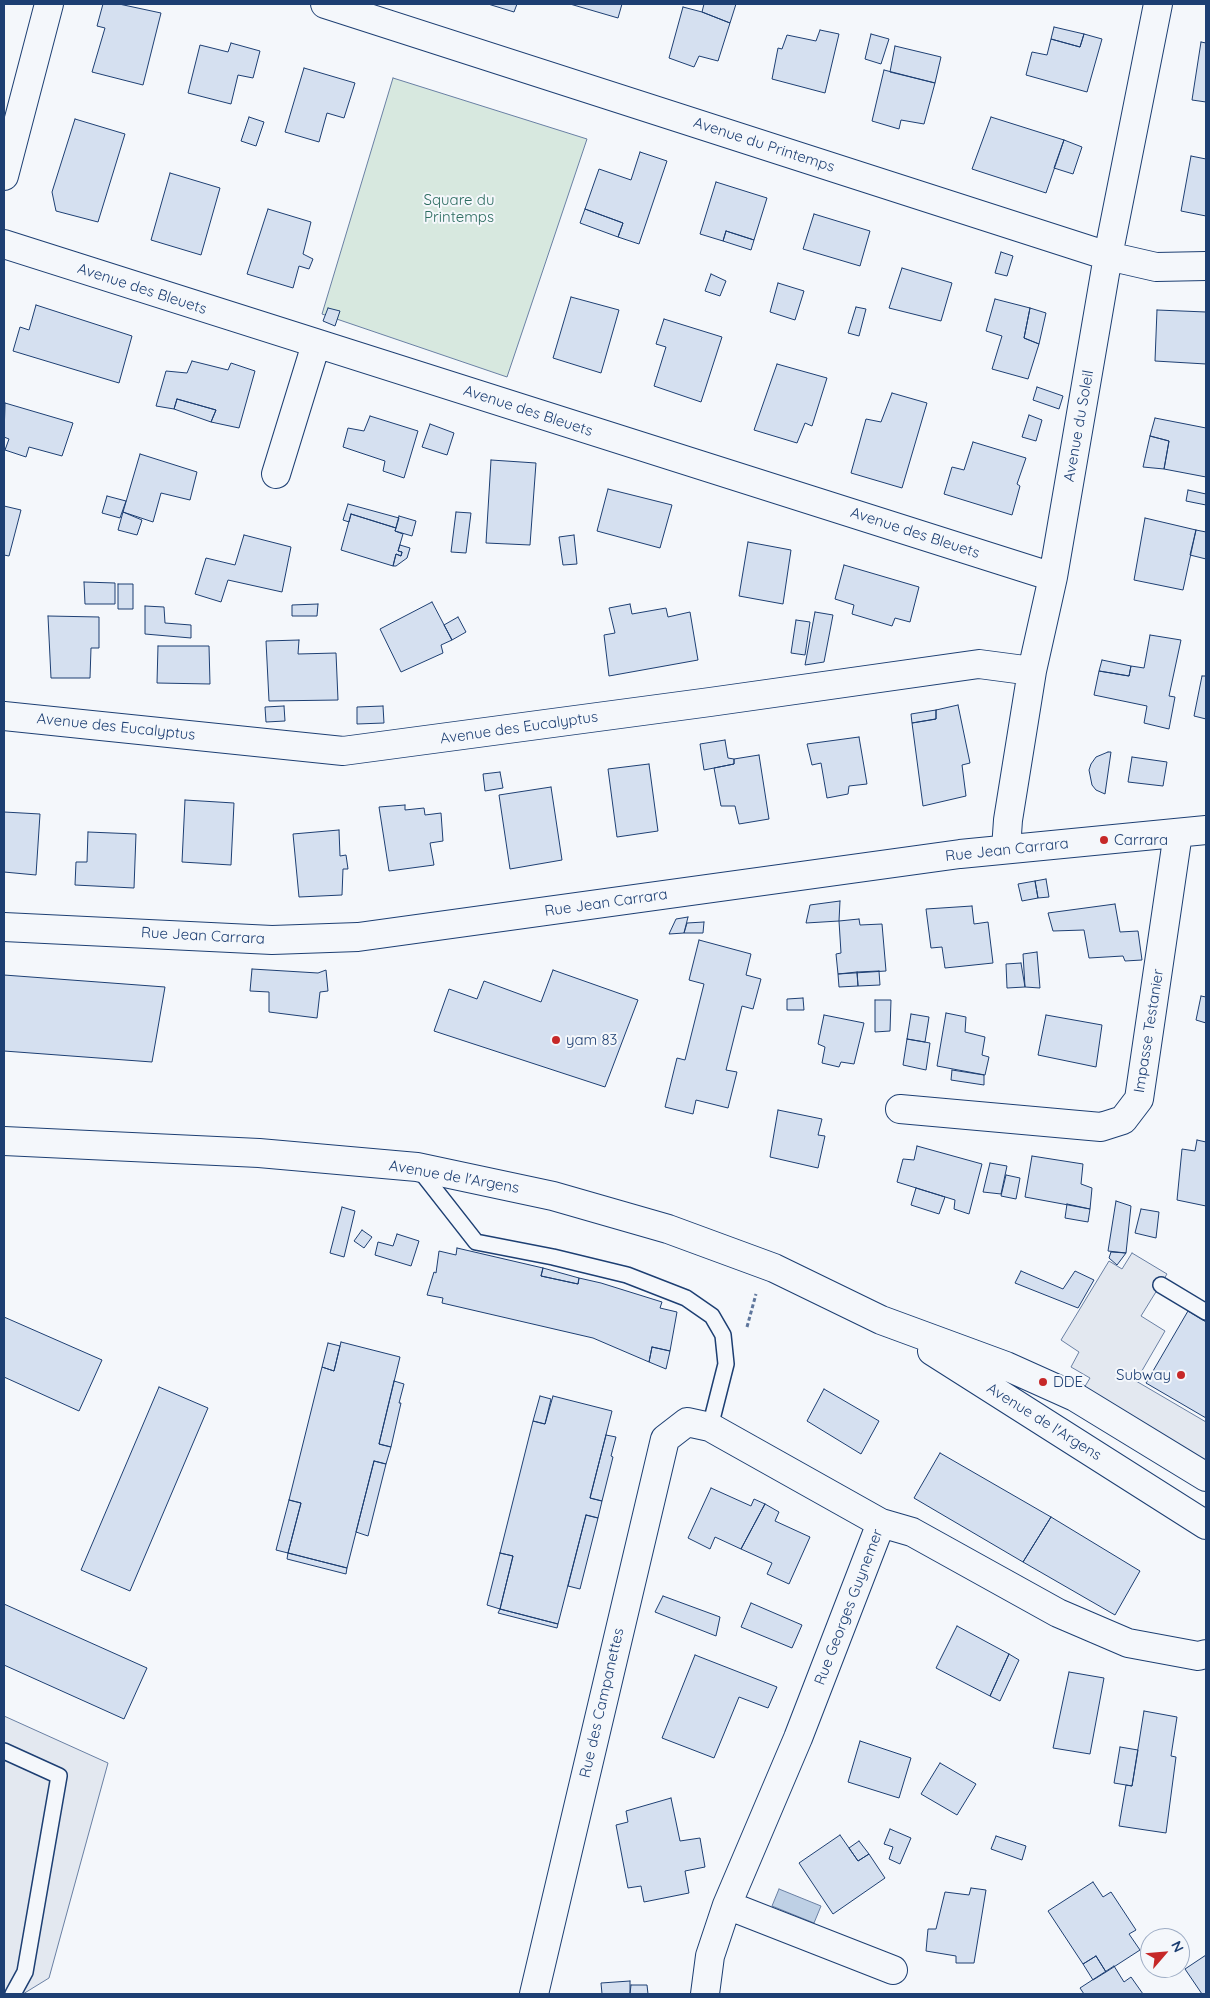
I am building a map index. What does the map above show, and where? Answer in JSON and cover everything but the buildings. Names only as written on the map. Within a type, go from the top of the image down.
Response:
[{"type":"street","points":[[4,176],[49,4]]},
{"type":"street","name":"Avenue du Printemps","points":[[325,4],[1108,256],[1156,267],[1206,266]]},
{"type":"street","name":"Avenue du Soleil","points":[[1006,849],[1032,671],[1053,577],[1108,256],[1158,4]]},
{"type":"street","name":"Avenue des Bleuets","points":[[4,244],[1053,577]]},
{"type":"street","points":[[276,474],[316,344]]},
{"type":"street","name":"Avenue des Eucalyptus","points":[[4,716],[343,751],[700,704],[978,664],[1032,671]]},
{"type":"street","name":"Rue Jean Carrara","points":[[4,927],[272,940],[358,937],[1006,849],[1206,830]]},
{"type":"street","name":"Impasse Testanier","points":[[900,1110],[1101,1127],[1123,1120],[1139,1098],[1178,834]]},
{"type":"street","name":"Avenue de l'Argens","points":[[4,1141],[259,1153],[417,1167],[553,1196],[668,1229],[774,1268],[882,1320],[1006,1366],[1075,1396],[1206,1478]]},
{"type":"street","name":"Avenue de l'Argens","points":[[882,1320],[1206,1524]]},
{"type":"street","points":[[698,1424],[881,1522]]},
{"type":"street","name":"Rue des Campanettes","points":[[534,1994],[665,1439],[698,1424]]},
{"type":"street","name":"Rue Georges Guynemer","points":[[706,1994],[710,1956],[727,1906],[798,1738],[881,1522],[912,1532],[1058,1613],[1128,1643],[1198,1656],[1206,1654]]},
{"type":"street","points":[[727,1906],[893,1970]]},
{"type":"lane","points":[[417,1167],[476,1242],[627,1275],[686,1298],[712,1316],[723,1334],[726,1364],[698,1424]]},
{"type":"lane","points":[[1161,1285],[1206,1312]]},
{"type":"lane","points":[[4,1751],[59,1776],[25,1972],[13,1994]]},
{"type":"path","points":[[747,1328],[758,1290]]},
{"type":"green space","name":"Square du Printemps","points":[[393,78],[587,139],[507,377],[322,314]]},
{"type":"shaded area","points":[[1132,1253],[1167,1274],[1141,1316],[1165,1331],[1136,1381],[1206,1422],[1206,1462],[1084,1388],[1090,1378],[1071,1367],[1079,1352],[1061,1340],[1109,1261],[1122,1269]]},
{"type":"shaded area","points":[[4,1716],[108,1763],[49,1978],[23,1994],[4,1994]]},
{"type":"water","points":[[779,1889],[821,1906],[814,1923],[772,1906]]},
{"type":"place","name":"Carrara","points":[[1104,840]]},
{"type":"place","name":"yam 83","points":[[556,1040]]},
{"type":"place","name":"Subway","points":[[1181,1375]]},
{"type":"place","name":"DDE","points":[[1043,1382]]}]
